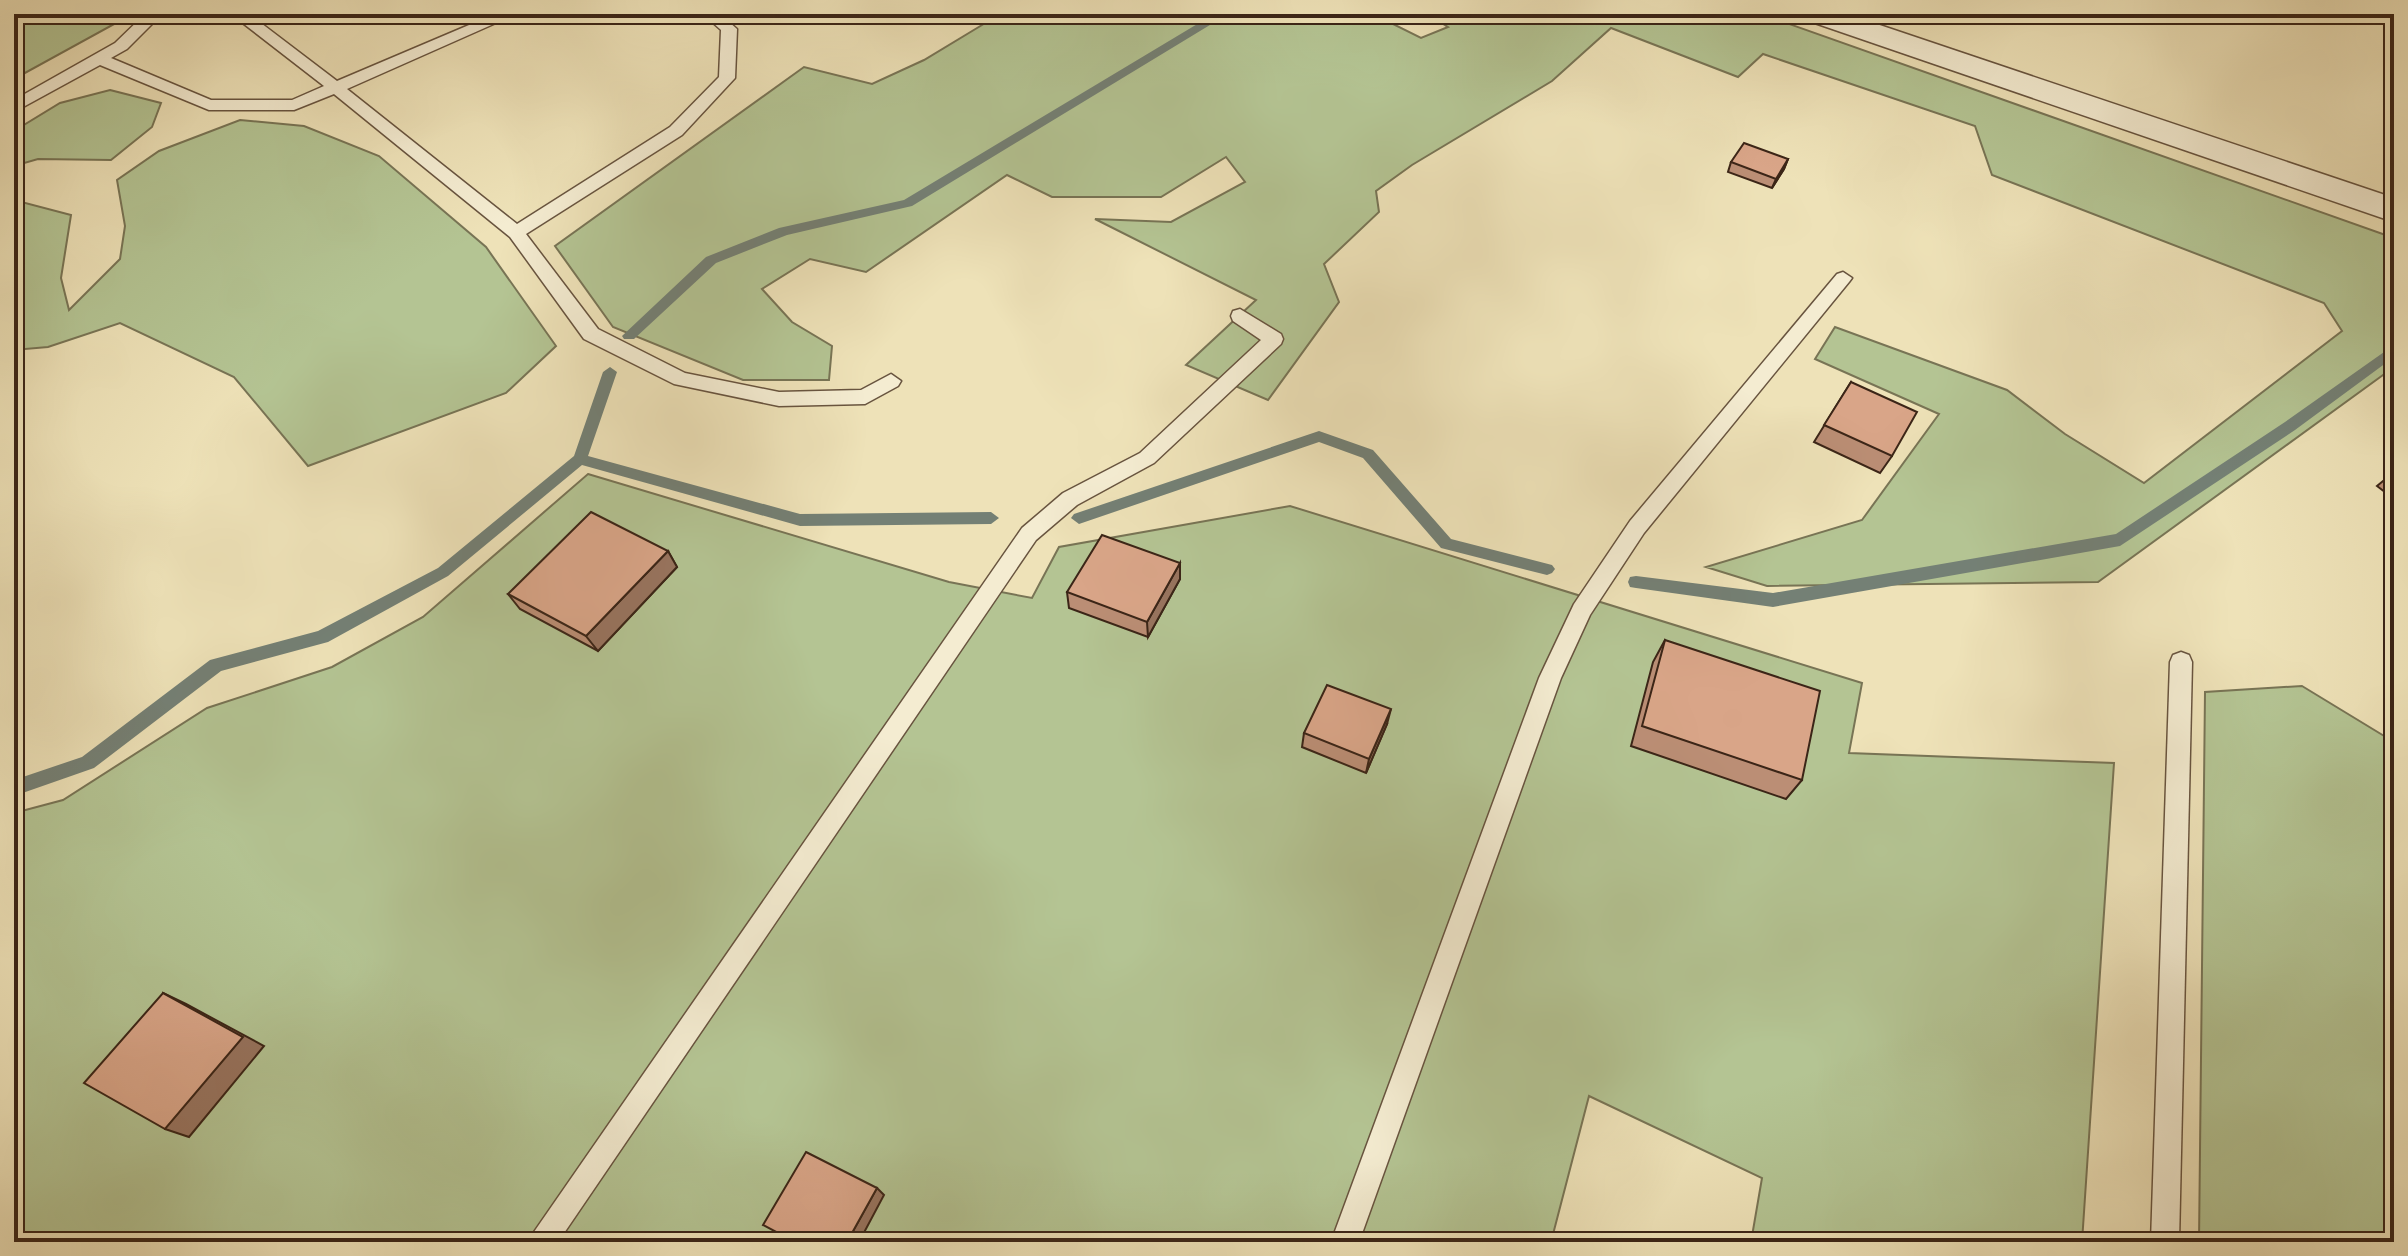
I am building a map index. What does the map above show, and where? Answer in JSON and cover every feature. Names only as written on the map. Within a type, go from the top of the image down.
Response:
[{"type":"street","points":[[1817,14],[2394,210]]},
{"type":"lane","points":[[14,107],[121,46],[154,14]]},
{"type":"lane","points":[[239,14],[516,233],[591,334],[681,379],[779,399],[865,397],[891,381]]},
{"type":"lane","points":[[98,58],[209,105],[294,105],[508,14]]},
{"type":"lane","points":[[516,233],[676,131],[727,78],[729,29],[711,14]]},
{"type":"lane","points":[[1345,1242],[1550,678],[1582,610],[1637,527],[1843,278]]},
{"type":"lane","points":[[541,1242],[1029,534],[1070,499],[1147,458],[1274,339],[1240,316]]},
{"type":"lane","points":[[2165,1242],[2181,662]]},
{"type":"green space","points":[[45,14],[124,14],[127,17],[14,79],[14,29]]},
{"type":"green space","points":[[977,14],[1373,14],[1421,38],[1448,27],[1427,14],[1761,14],[2394,238],[2394,367],[2098,582],[1767,586],[1706,567],[1862,520],[1939,414],[1815,359],[1835,327],[2007,390],[2065,434],[2144,483],[2342,331],[2324,303],[1992,175],[1975,126],[1763,54],[1738,77],[1611,28],[1552,81],[1412,165],[1376,191],[1379,212],[1324,264],[1339,302],[1268,400],[1186,365],[1256,300],[1095,219],[1171,222],[1245,182],[1226,157],[1161,197],[1052,197],[1007,175],[866,272],[810,259],[762,289],[792,322],[832,346],[829,380],[743,380],[613,327],[555,246],[804,67],[872,84],[924,60],[987,22]]},
{"type":"green space","points":[[110,90],[161,103],[152,127],[111,160],[38,159],[14,166],[14,131],[60,103]]},
{"type":"green space","points":[[240,120],[304,126],[379,156],[486,247],[556,346],[506,393],[308,466],[234,377],[120,323],[48,347],[14,350],[14,200],[71,215],[61,278],[69,310],[120,259],[125,226],[117,180],[159,151]]},
{"type":"green space","points":[[588,474],[949,582],[1032,598],[1059,547],[1290,506],[1862,683],[1849,753],[2114,763],[2082,1242],[1751,1242],[1762,1178],[1589,1096],[1551,1242],[14,1242],[14,813],[63,800],[207,708],[332,667],[423,617]]},
{"type":"green space","points":[[2302,686],[2394,742],[2394,1242],[2199,1242],[2205,692]]},
{"type":"building","points":[[1744,143],[1788,159],[1776,179],[1731,162]]},
{"type":"building","points":[[1851,382],[1917,412],[1892,456],[1824,425]]},
{"type":"building","points":[[591,512],[668,551],[586,636],[508,594]]},
{"type":"building","points":[[1102,535],[1180,563],[1147,622],[1067,592]]},
{"type":"building","points":[[1665,640],[1820,691],[1802,780],[1642,726]]},
{"type":"building","points":[[1327,685],[1391,709],[1369,759],[1304,733]]},
{"type":"building","points":[[163,993],[243,1037],[165,1129],[84,1083]]},
{"type":"building","points":[[806,1152],[877,1188],[847,1242],[795,1242],[763,1225]]},
{"type":"waterway","points":[[14,16],[18,14]]},
{"type":"waterway","points":[[629,336],[711,260],[784,231],[908,203],[1222,14]]},
{"type":"waterway","points":[[1636,582],[1773,600],[2120,540],[2290,426],[2394,350]]},
{"type":"waterway","points":[[580,459],[610,372]]},
{"type":"waterway","points":[[1079,518],[1319,436],[1368,454],[1446,544],[1547,569]]},
{"type":"waterway","points":[[14,788],[88,763],[216,665],[322,637],[443,572],[580,459]]},
{"type":"waterway","points":[[580,459],[800,520],[991,518]]}]
